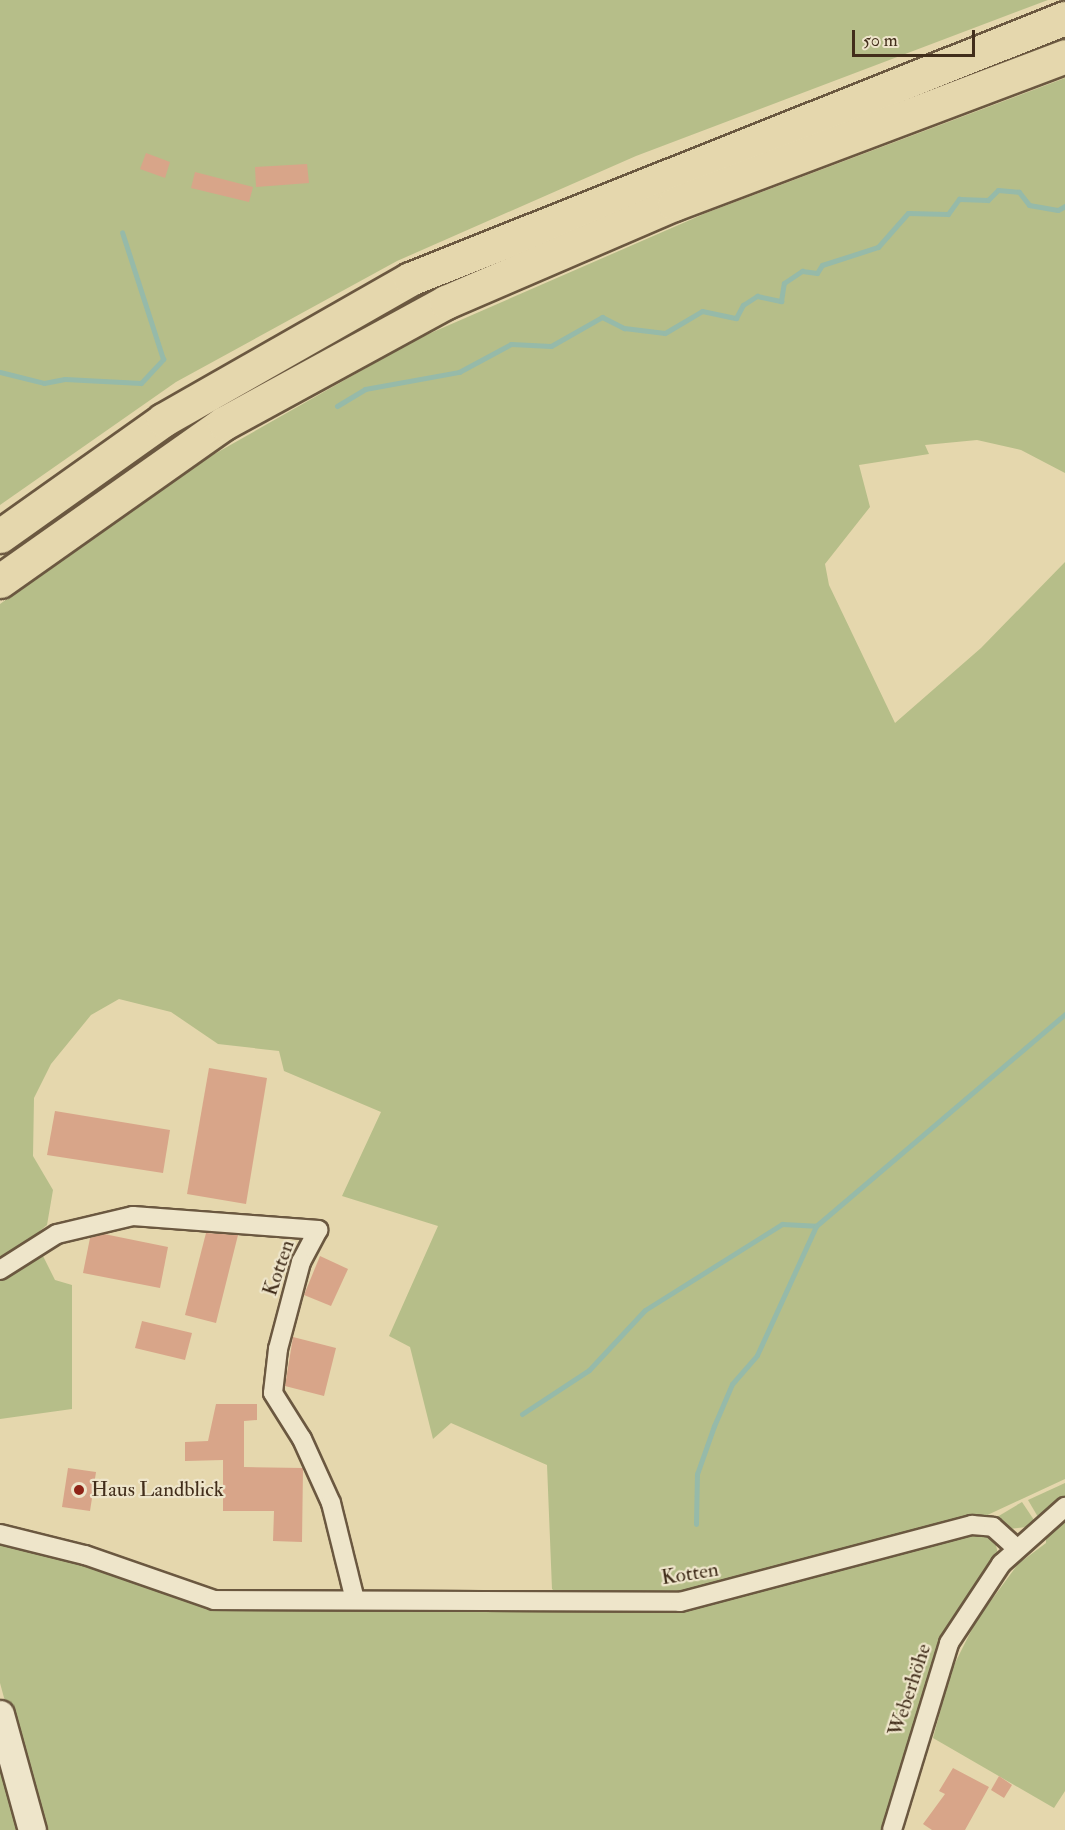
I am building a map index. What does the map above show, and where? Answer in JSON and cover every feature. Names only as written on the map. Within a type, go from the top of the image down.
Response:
[{"type":"highway","points":[[0,536],[163,420],[410,279],[1065,18]]},
{"type":"highway","points":[[0,581],[144,474],[224,423],[446,302],[653,213],[1065,56]]},
{"type":"street","name":"Kotten","points":[[0,1270],[57,1234],[133,1216],[318,1230],[301,1262],[278,1349],[273,1393],[302,1439],[331,1503],[354,1596]]},
{"type":"street","name":"Weberhöhe","points":[[893,1830],[949,1643],[988,1580],[1016,1548],[1065,1507]]},
{"type":"street","name":"Kotten","points":[[0,1534],[85,1555],[199,1598],[354,1596],[680,1602],[972,1525],[993,1527],[1016,1548]]},
{"type":"street","points":[[0,1714],[32,1830]]},
{"type":"green space","points":[[0,0],[1048,0],[636,156],[397,261],[176,382],[0,505]]},
{"type":"green space","points":[[1065,78],[1065,473],[1021,450],[977,440],[925,445],[929,454],[859,465],[870,507],[825,564],[829,585],[895,723],[981,648],[1065,562],[1065,1479],[981,1518],[685,1593],[559,1595],[552,1589],[547,1465],[451,1423],[433,1439],[410,1347],[389,1336],[438,1226],[342,1196],[381,1112],[284,1071],[279,1051],[218,1044],[171,1012],[119,999],[91,1015],[51,1064],[34,1098],[33,1156],[53,1190],[47,1225],[0,1264],[0,604],[195,465],[417,339],[706,213]]},
{"type":"green space","points":[[43,1256],[55,1280],[72,1285],[72,1409],[0,1419],[0,1279]]},
{"type":"green space","points":[[1065,1483],[1065,1497],[1038,1517],[1028,1500]]},
{"type":"green space","points":[[1022,1502],[1034,1520],[1026,1527],[1009,1529],[992,1520]]},
{"type":"green space","points":[[1065,1514],[1065,1791],[1054,1808],[933,1738],[951,1671],[976,1621],[1018,1564],[1046,1543],[1046,1529]]},
{"type":"green space","points":[[983,1534],[995,1541],[998,1554],[961,1607],[929,1671],[883,1830],[40,1830],[0,1683],[0,1541],[89,1564],[196,1605],[630,1608]]},
{"type":"green space","points":[[0,1746],[23,1830],[0,1830]]},
{"type":"building","points":[[146,153],[170,162],[165,178],[140,169]]},
{"type":"building","points":[[307,164],[309,183],[256,187],[255,167]]},
{"type":"building","points":[[195,172],[253,187],[249,202],[191,188]]},
{"type":"building","points":[[209,1068],[267,1078],[246,1204],[187,1194]]},
{"type":"building","points":[[55,1111],[170,1130],[163,1173],[47,1155]]},
{"type":"building","points":[[206,1233],[238,1235],[216,1323],[185,1315]]},
{"type":"building","points":[[104,1234],[168,1247],[160,1288],[83,1273],[90,1238]]},
{"type":"building","points":[[320,1256],[348,1269],[331,1306],[304,1295]]},
{"type":"building","points":[[142,1321],[192,1333],[185,1360],[135,1348]]},
{"type":"building","points":[[293,1337],[336,1348],[324,1396],[285,1386]]},
{"type":"building","points":[[216,1404],[257,1404],[257,1420],[244,1421],[244,1467],[303,1468],[302,1542],[273,1541],[274,1511],[223,1511],[223,1460],[185,1461],[185,1442],[208,1441]]},
{"type":"building","name":"Haus Landblick","points":[[68,1468],[96,1472],[90,1511],[62,1507]]},
{"type":"building","points":[[953,1768],[989,1787],[965,1830],[932,1830],[923,1824],[945,1794],[939,1791]]},
{"type":"building","points":[[999,1776],[1012,1785],[1004,1798],[991,1790]]},
{"type":"waterway","points":[[337,406],[365,389],[459,372],[511,344],[551,346],[602,317],[624,328],[665,333],[702,311],[736,318],[743,305],[757,296],[781,301],[784,283],[802,271],[817,273],[822,265],[878,247],[908,213],[948,214],[959,199],[988,200],[998,190],[1019,192],[1029,205],[1058,210],[1065,206]]},
{"type":"waterway","points":[[0,372],[44,383],[65,379],[141,383],[163,359],[122,232]]},
{"type":"waterway","points":[[522,1414],[589,1370],[645,1310],[782,1224],[816,1226],[1065,1014]]},
{"type":"waterway","points":[[696,1524],[697,1474],[714,1426],[732,1384],[757,1355],[816,1226]]},
{"type":"place","name":"Haus Landblick","points":[[79,1490]]}]
